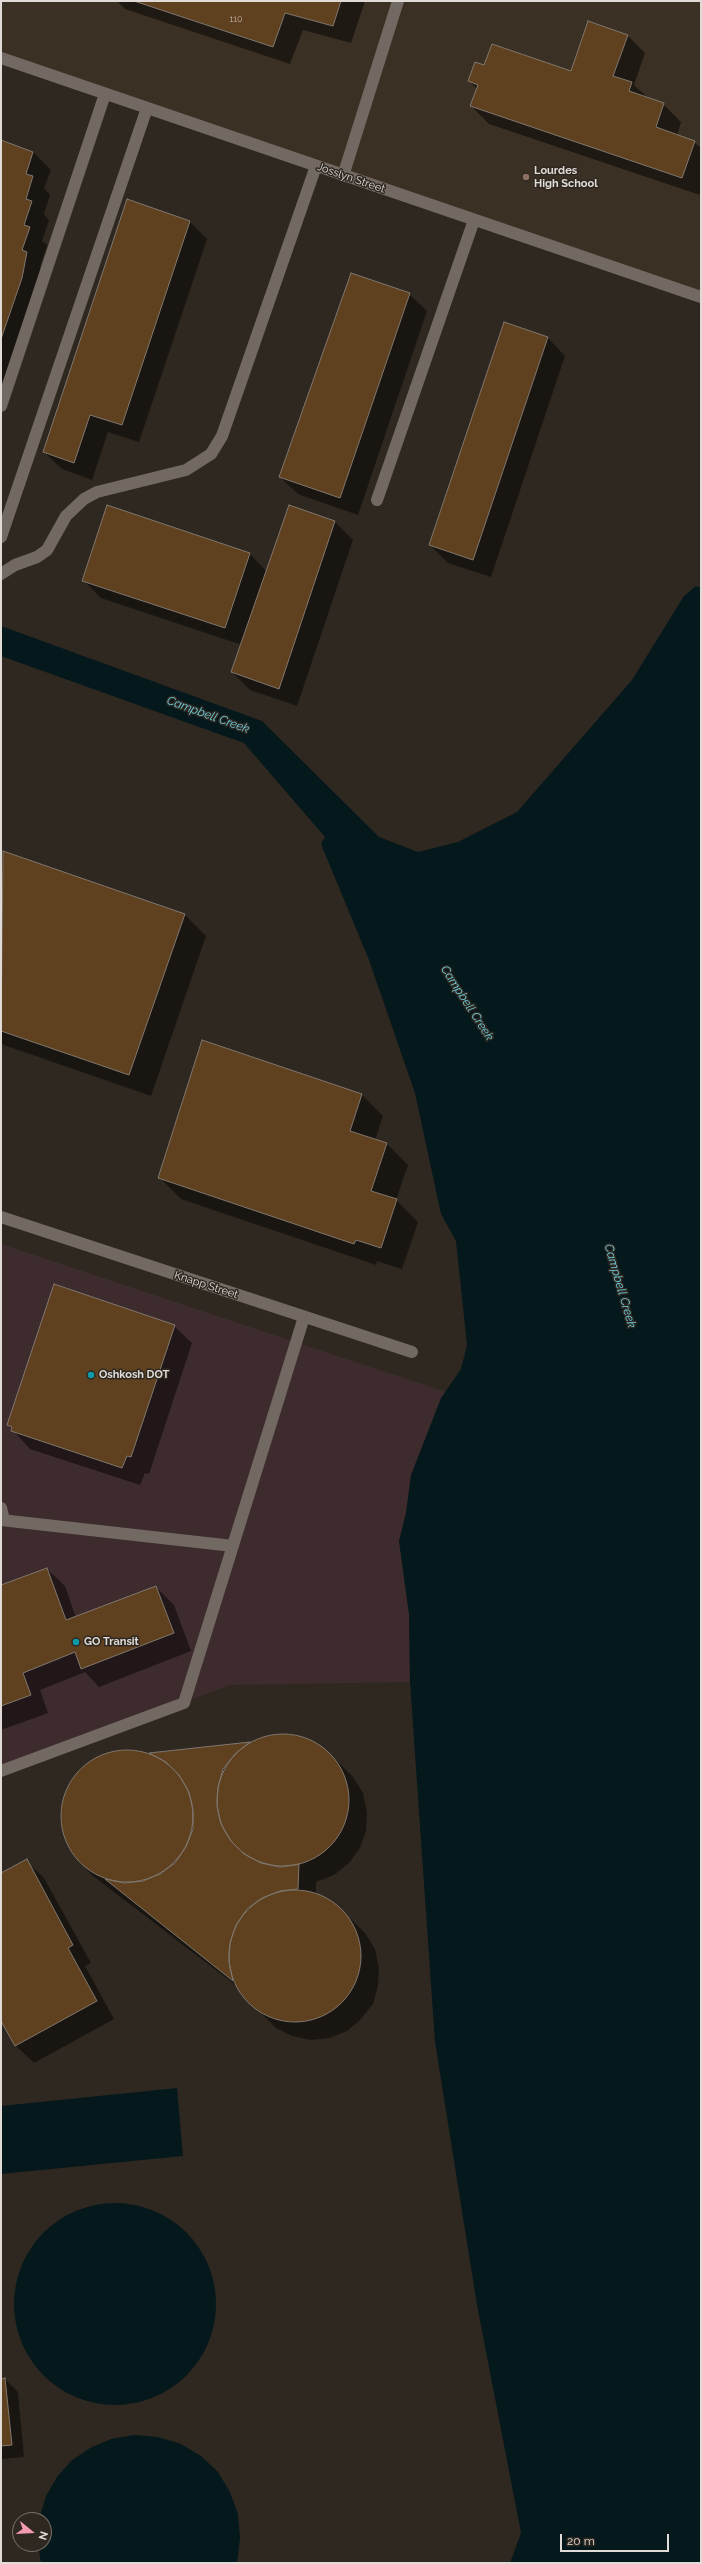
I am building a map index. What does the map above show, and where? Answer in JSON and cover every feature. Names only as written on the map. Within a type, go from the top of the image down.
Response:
[{"type":"street","points":[[342,176],[398,1]]},
{"type":"street","name":"Josslyn Street","points":[[1,58],[342,176],[701,297]]},
{"type":"street","points":[[1,406],[105,94]]},
{"type":"street","points":[[1,537],[147,108]]},
{"type":"street","points":[[1,574],[15,565],[37,557],[47,550],[66,516],[84,499],[97,492],[186,470],[211,454],[222,436],[316,166]]},
{"type":"street","points":[[377,500],[474,220]]},
{"type":"street","name":"Knapp Street","points":[[1,1217],[412,1352]]},
{"type":"street","points":[[1,1771],[184,1703],[304,1317]]},
{"type":"street","points":[[1,1508],[3,1520],[233,1546]]},
{"type":"shaded area","name":"Lourdes High School","points":[[1,1],[701,1],[701,296],[1,58]]},
{"type":"shaded area","points":[[1,1244],[446,1392],[411,1475],[406,1513],[399,1541],[409,1614],[410,1682],[230,1685],[1,1771]]},
{"type":"water","name":"Campbell Creek","points":[[696,586],[701,588],[701,2563],[510,2563],[521,2533],[477,2305],[435,2042],[410,1682],[409,1614],[399,1541],[406,1513],[411,1475],[441,1398],[461,1369],[467,1345],[456,1241],[441,1214],[415,1093],[369,960],[321,844],[325,837],[244,743],[1,656],[1,626],[262,721],[379,837],[418,852],[458,842],[517,812],[632,680],[684,596]]},
{"type":"water","points":[[177,2088],[183,2156],[1,2174],[1,2106]]},
{"type":"water","points":[[115,2203],[144,2207],[163,2215],[179,2226],[193,2240],[204,2256],[212,2275],[216,2304],[212,2333],[204,2352],[193,2368],[179,2382],[163,2393],[144,2401],[115,2405],[86,2401],[67,2393],[51,2382],[37,2368],[26,2352],[18,2333],[14,2304],[18,2275],[26,2256],[37,2240],[51,2226],[67,2215],[86,2207]]},
{"type":"water","points":[[134,2435],[158,2437],[181,2444],[201,2456],[218,2472],[230,2492],[238,2514],[240,2538],[237,2563],[41,2563],[39,2552],[52,2552],[52,2512],[41,2512],[46,2496],[57,2477],[71,2461],[90,2448],[111,2439]]},
{"type":"building","points":[[134,1],[341,1],[333,26],[285,13],[273,47]]},
{"type":"building","points":[[588,21],[628,35],[613,76],[632,82],[629,91],[664,103],[656,127],[695,141],[682,178],[470,106],[478,85],[468,81],[475,62],[484,65],[492,44],[571,71]]},
{"type":"building","points":[[1,140],[33,152],[26,174],[33,176],[26,199],[32,201],[24,225],[30,227],[22,250],[27,252],[22,278],[1,339]]},
{"type":"building","points":[[127,199],[190,221],[122,425],[90,415],[74,463],[43,452]]},
{"type":"building","points":[[351,273],[410,293],[340,498],[279,477]]},
{"type":"building","points":[[504,322],[548,337],[473,560],[429,545]]},
{"type":"building","points":[[107,505],[250,553],[225,628],[82,581]]},
{"type":"building","points":[[289,505],[335,521],[279,689],[231,672]]},
{"type":"building","points":[[3,851],[185,914],[129,1075],[1,1031]]},
{"type":"building","points":[[202,1040],[362,1094],[350,1131],[387,1143],[371,1191],[397,1199],[381,1248],[356,1240],[354,1244],[158,1178]]},
{"type":"building","name":"Oshkosh DOT","points":[[54,1284],[175,1325],[131,1457],[127,1456],[122,1468],[11,1431],[12,1427],[7,1425]]},
{"type":"building","name":"GO Transit","points":[[47,1568],[66,1620],[156,1586],[174,1633],[81,1669],[75,1652],[23,1673],[31,1695],[1,1706],[1,1585]]},
{"type":"building","points":[[289,1734],[308,1739],[320,1745],[330,1753],[338,1763],[344,1775],[348,1787],[348,1813],[344,1825],[338,1837],[330,1847],[320,1855],[308,1861],[296,1865],[277,1866],[258,1861],[246,1855],[236,1847],[228,1837],[222,1825],[218,1813],[217,1794],[222,1775],[228,1763],[236,1753],[246,1745],[258,1739],[270,1735]]},
{"type":"building","points":[[250,1742],[235,1754],[223,1769],[218,1787],[217,1806],[221,1824],[231,1841],[244,1854],[261,1863],[280,1867],[299,1864],[298,1889],[280,1891],[262,1898],[247,1909],[236,1925],[230,1943],[229,1962],[233,1981],[105,1879],[124,1883],[143,1881],[160,1874],[175,1863],[186,1847],[193,1829],[193,1810],[189,1792],[179,1775],[166,1762],[149,1753]]},
{"type":"building","points":[[133,1750],[152,1755],[164,1761],[174,1769],[182,1779],[188,1791],[192,1803],[192,1829],[188,1841],[182,1853],[174,1863],[164,1871],[152,1877],[140,1881],[121,1882],[102,1877],[90,1871],[80,1863],[72,1853],[66,1841],[62,1829],[61,1810],[66,1791],[72,1779],[80,1769],[90,1761],[102,1755],[114,1751]]},
{"type":"building","points":[[27,1859],[73,1945],[68,1948],[97,2001],[15,2046],[1,2021],[1,1873]]},
{"type":"building","points":[[288,1890],[302,1890],[320,1895],[332,1901],[342,1909],[350,1919],[356,1931],[360,1943],[360,1969],[356,1981],[350,1993],[342,2003],[332,2011],[320,2017],[302,2022],[288,2022],[270,2017],[258,2011],[248,2003],[240,1993],[234,1981],[229,1963],[229,1949],[234,1931],[240,1919],[248,1909],[258,1901],[270,1895]]},
{"type":"building","points":[[5,2378],[12,2445],[1,2446],[1,2379]]},
{"type":"place","name":"Lourdes High School","points":[[526,177]]},
{"type":"place","name":"Oshkosh DOT","points":[[91,1375]]},
{"type":"place","name":"GO Transit","points":[[76,1642]]}]
